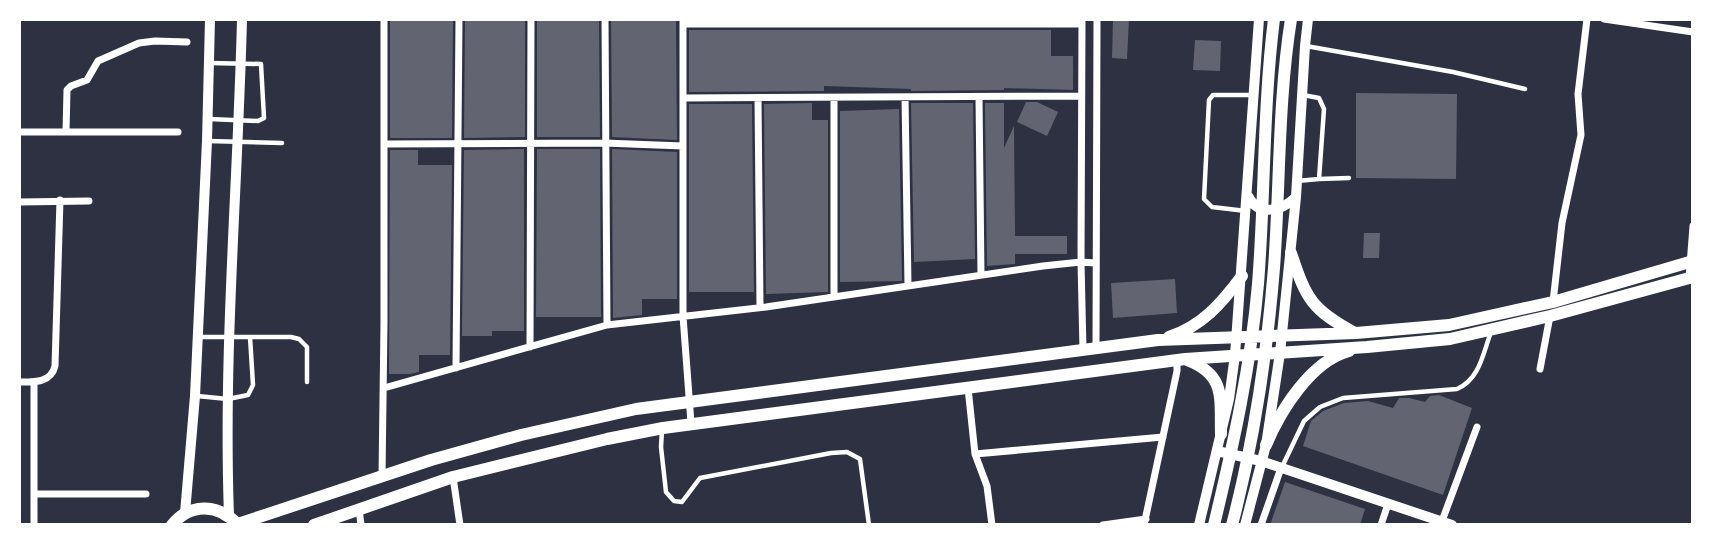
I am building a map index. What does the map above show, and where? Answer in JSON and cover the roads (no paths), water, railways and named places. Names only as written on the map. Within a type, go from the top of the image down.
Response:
[{"type":"main road","points":[[185,513],[195,396],[211,19]]},
{"type":"main road","points":[[235,521],[228,399],[243,19]]},
{"type":"main road","points":[[1214,525],[1227,478],[1256,299],[1274,19]]},
{"type":"main road","points":[[1232,525],[1241,491],[1264,362],[1274,268],[1291,19]]},
{"type":"main road","points":[[1291,253],[1303,290],[1320,313],[1356,333]]},
{"type":"main road","points":[[172,525],[185,513],[200,508],[215,509],[235,521],[521,435],[593,417],[688,401],[1158,340],[1356,333],[1449,324],[1553,302],[1691,262]]},
{"type":"main road","points":[[1158,340],[1180,333],[1208,317],[1242,276]]},
{"type":"main road","points":[[314,525],[453,477],[663,428],[1181,359],[1450,339],[1550,316],[1691,277]]},
{"type":"main road","points":[[1266,445],[1276,421],[1295,392],[1310,377],[1344,353],[1367,347]]},
{"type":"main road","points":[[1181,359],[1201,365],[1216,380],[1220,392],[1221,434]]},
{"type":"main road","points":[[908,374],[913,396]]},
{"type":"street","points":[[382,476],[384,19]]},
{"type":"street","points":[[456,368],[459,19]]},
{"type":"street","points":[[530,347],[531,19]]},
{"type":"street","points":[[605,19],[607,324]]},
{"type":"street","points":[[1090,349],[1095,263],[1097,19]]},
{"type":"street","points":[[1199,525],[1221,434],[1236,355],[1259,19]]},
{"type":"street","points":[[1245,525],[1266,445],[1282,337],[1297,197],[1308,19]]},
{"type":"street","points":[[1553,302],[1562,223],[1581,135],[1578,94],[1587,19]]},
{"type":"street","points":[[1604,19],[1693,32]]},
{"type":"street","points":[[691,423],[682,316],[683,21],[1082,21],[1081,262],[1090,349]]},
{"type":"street","points":[[66,132],[68,90],[71,86],[87,80],[98,61],[139,43],[187,42]]},
{"type":"street","points":[[684,98],[1081,96]]},
{"type":"street","points":[[905,97],[908,285]]},
{"type":"street","points":[[979,97],[981,275]]},
{"type":"street","points":[[758,98],[760,307]]},
{"type":"street","points":[[834,98],[834,296]]},
{"type":"street","points":[[19,132],[178,132]]},
{"type":"street","points":[[384,144],[683,146]]},
{"type":"street","points":[[1247,195],[1257,208],[1266,210],[1284,207],[1297,197]]},
{"type":"street","points":[[19,382],[47,379],[53,374],[55,366],[60,200]]},
{"type":"street","points":[[19,202],[89,201]]},
{"type":"street","points":[[1691,277],[1693,226]]},
{"type":"street","points":[[384,388],[607,324],[760,307],[1081,262],[1095,263]]},
{"type":"street","points":[[1540,369],[1550,316]]},
{"type":"street","points":[[1103,525],[1145,522],[1181,359]]},
{"type":"street","points":[[34,382],[34,525]]},
{"type":"street","points":[[968,388],[975,454],[987,486],[992,525]]},
{"type":"street","points":[[1217,451],[1261,461],[1447,523],[1476,427]]},
{"type":"street","points":[[975,454],[1163,437]]},
{"type":"street","points":[[1261,525],[1281,468]]},
{"type":"street","points":[[453,477],[460,525]]},
{"type":"street","points":[[35,494],[146,494]]},
{"type":"street","points":[[1381,525],[1388,503]]},
{"type":"street","points":[[359,509],[361,525]]},
{"type":"lane","points":[[1305,46],[1453,72],[1525,89]]},
{"type":"lane","points":[[208,119],[261,121],[264,118],[262,65],[209,63]]},
{"type":"lane","points":[[1246,211],[1212,207],[1204,199],[1209,100],[1213,95],[1253,95]]},
{"type":"lane","points":[[1302,95],[1320,98],[1324,109],[1318,179]]},
{"type":"lane","points":[[207,141],[282,143]]},
{"type":"lane","points":[[1297,181],[1349,178]]},
{"type":"lane","points":[[1281,468],[1304,421],[1320,407],[1343,398],[1457,389],[1467,385],[1474,377],[1492,330]]},
{"type":"lane","points":[[196,337],[291,337],[303,342],[307,347],[307,382]]},
{"type":"lane","points":[[195,396],[242,398],[251,391],[253,385],[250,337]]},
{"type":"lane","points":[[663,428],[661,447],[666,492],[674,501],[682,502],[700,478],[831,453],[847,453],[860,459],[869,525]]}]
